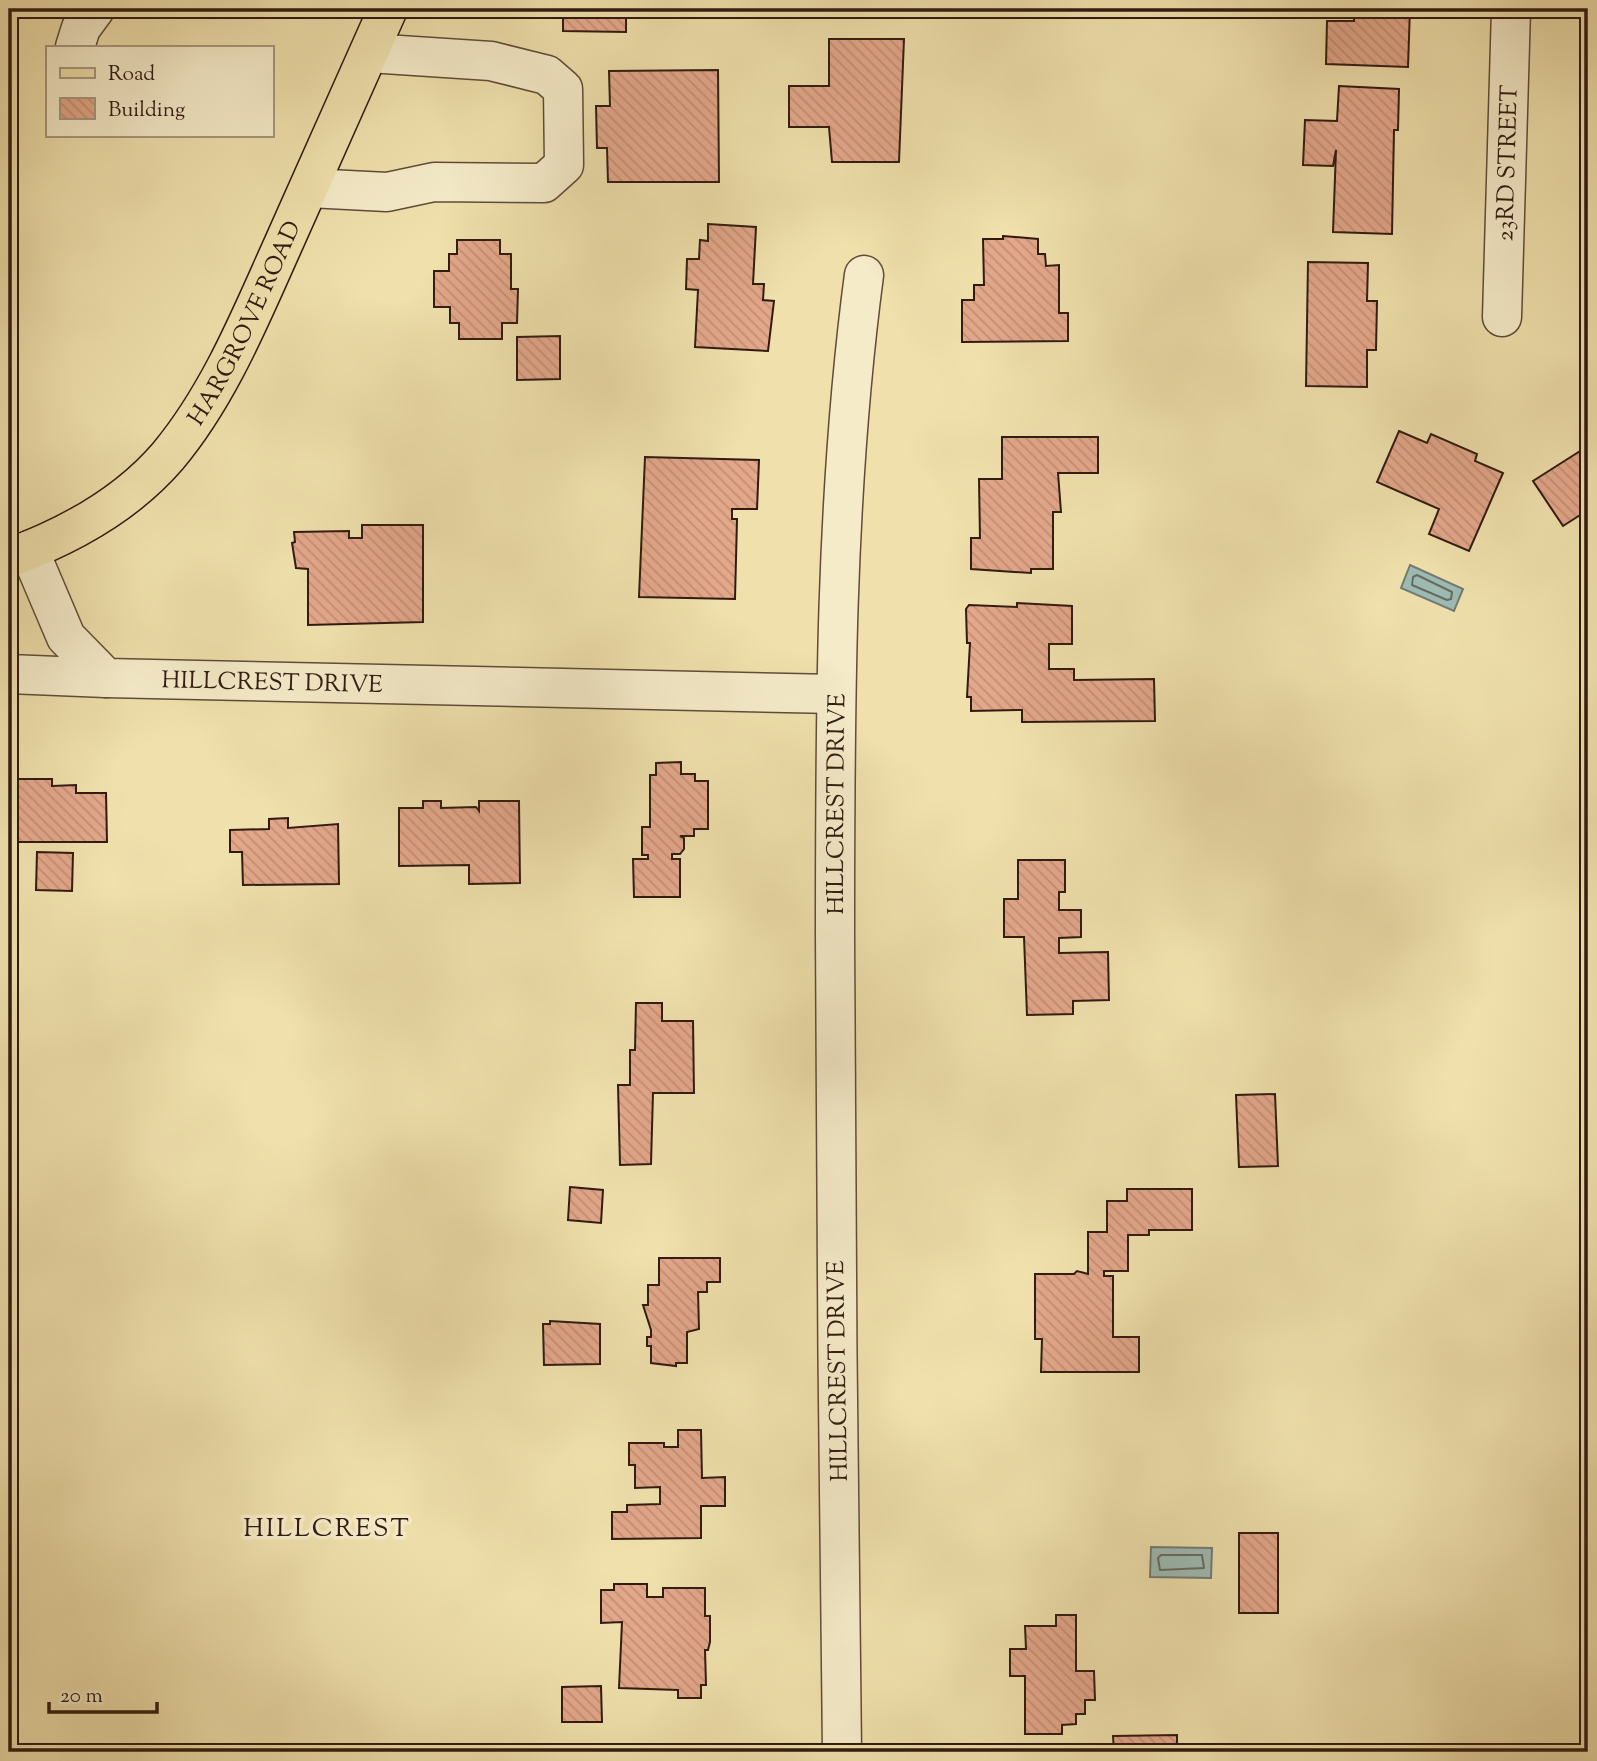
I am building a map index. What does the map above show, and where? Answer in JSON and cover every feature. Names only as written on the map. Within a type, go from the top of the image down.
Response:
[{"type":"main road","name":"HARGROVE ROAD","points":[[19,554],[96,519],[132,491],[168,456],[218,383],[309,188],[388,9]]},
{"type":"street","points":[[75,46],[81,27],[95,9]]},
{"type":"street","name":"23RD STREET","points":[[1502,317],[1511,9]]},
{"type":"street","points":[[309,188],[387,192],[434,182],[544,183],[564,164],[563,89],[547,75],[491,61],[369,53]]},
{"type":"street","points":[[835,694],[852,367],[864,275]]},
{"type":"street","points":[[19,554],[66,637],[106,678]]},
{"type":"street","name":"HILLCREST DRIVE","points":[[9,674],[835,694],[835,1146],[842,1752]]},
{"type":"water","points":[[1410,565],[1463,589],[1454,611],[1401,588]]},
{"type":"water","points":[[1151,1547],[1212,1548],[1211,1578],[1150,1577]]},
{"type":"building","points":[[563,9],[626,9],[626,32],[563,31]]},
{"type":"building","points":[[1354,9],[1410,9],[1408,67],[1326,64],[1327,21],[1354,21]]},
{"type":"building","points":[[829,39],[904,39],[899,162],[832,162],[829,127],[789,127],[789,86],[829,86]]},
{"type":"building","points":[[718,70],[719,182],[608,182],[607,148],[597,148],[596,106],[610,106],[609,71]]},
{"type":"building","points":[[1339,86],[1399,89],[1398,130],[1394,130],[1392,234],[1333,232],[1336,150],[1333,166],[1303,165],[1305,120],[1337,121]]},
{"type":"building","points":[[708,224],[756,227],[753,284],[764,284],[763,300],[774,301],[768,351],[695,347],[698,290],[686,289],[687,259],[699,259],[700,240],[708,241]]},
{"type":"building","points":[[1003,236],[1038,239],[1038,254],[1045,254],[1046,266],[1059,265],[1059,313],[1068,313],[1068,341],[962,342],[962,300],[974,300],[974,285],[984,285],[983,239],[1003,239]]},
{"type":"building","points":[[457,240],[500,240],[500,254],[511,254],[511,289],[518,289],[517,323],[502,323],[502,339],[459,339],[459,323],[450,323],[450,307],[434,307],[434,271],[449,271],[449,254],[457,254]]},
{"type":"building","points":[[1308,262],[1368,263],[1367,301],[1377,301],[1376,350],[1367,350],[1367,387],[1306,386]]},
{"type":"building","points":[[560,336],[560,379],[517,380],[517,337]]},
{"type":"building","points":[[1399,431],[1427,443],[1431,434],[1477,454],[1475,461],[1503,473],[1469,551],[1429,534],[1439,509],[1377,482]]},
{"type":"building","points":[[1002,437],[1098,437],[1098,473],[1058,473],[1061,512],[1053,512],[1053,569],[1031,569],[1031,573],[971,569],[971,538],[980,538],[979,479],[1002,479]]},
{"type":"building","points":[[1588,446],[1588,510],[1563,526],[1533,481]]},
{"type":"building","points":[[645,457],[759,460],[757,509],[732,509],[732,519],[737,519],[735,599],[639,597]]},
{"type":"building","points":[[362,525],[423,525],[423,622],[308,625],[308,569],[296,568],[292,543],[295,542],[294,532],[349,531],[349,538],[362,538]]},
{"type":"building","points":[[1017,603],[1072,606],[1072,644],[1049,644],[1049,669],[1074,669],[1074,680],[1154,679],[1155,721],[1022,722],[1022,710],[971,711],[971,697],[967,697],[970,643],[967,643],[966,609],[969,605],[1017,607]]},
{"type":"building","points":[[681,762],[681,774],[695,774],[695,781],[708,781],[708,829],[694,829],[694,836],[680,836],[684,838],[684,849],[680,854],[672,854],[672,859],[680,859],[680,897],[634,897],[633,859],[648,859],[648,855],[642,855],[642,827],[650,827],[650,775],[656,775],[656,763]]},
{"type":"building","points":[[13,779],[52,779],[52,786],[76,785],[76,793],[106,793],[107,842],[9,842],[9,815],[13,815]]},
{"type":"building","points":[[423,801],[441,801],[441,808],[476,807],[479,811],[479,801],[519,801],[520,883],[469,884],[469,865],[399,866],[399,808],[423,808]]},
{"type":"building","points":[[288,818],[288,828],[338,824],[339,884],[243,885],[242,852],[230,852],[230,830],[269,829],[269,819]]},
{"type":"building","points":[[37,852],[73,853],[72,891],[36,890]]},
{"type":"building","points":[[1018,860],[1065,860],[1065,892],[1059,892],[1059,910],[1081,910],[1081,937],[1059,938],[1059,953],[1108,952],[1109,1000],[1073,1001],[1073,1014],[1027,1015],[1024,937],[1004,937],[1004,899],[1018,899]]},
{"type":"building","points":[[636,1003],[662,1003],[662,1021],[693,1021],[694,1093],[653,1093],[651,1164],[620,1165],[618,1085],[630,1085],[630,1050],[635,1050]]},
{"type":"building","points":[[1275,1094],[1278,1166],[1239,1167],[1236,1095]]},
{"type":"building","points":[[570,1187],[603,1190],[601,1223],[568,1220]]},
{"type":"building","points":[[1127,1189],[1192,1189],[1192,1230],[1149,1230],[1149,1235],[1128,1235],[1128,1271],[1104,1271],[1104,1276],[1113,1276],[1113,1337],[1139,1337],[1139,1372],[1041,1372],[1042,1339],[1035,1339],[1035,1274],[1074,1274],[1077,1271],[1088,1274],[1088,1232],[1107,1232],[1107,1201],[1127,1201]]},
{"type":"building","points":[[659,1258],[720,1258],[720,1282],[707,1282],[707,1292],[698,1292],[699,1329],[687,1332],[687,1363],[676,1363],[676,1366],[651,1363],[651,1346],[647,1346],[647,1337],[651,1337],[651,1330],[643,1305],[648,1305],[648,1285],[659,1285]]},
{"type":"building","points":[[550,1321],[600,1324],[600,1364],[544,1365],[543,1324],[550,1324]]},
{"type":"building","points":[[678,1430],[701,1430],[702,1478],[725,1477],[725,1506],[701,1506],[701,1538],[612,1539],[612,1512],[627,1512],[627,1505],[660,1504],[660,1487],[635,1488],[635,1465],[629,1465],[629,1443],[664,1443],[664,1447],[678,1447]]},
{"type":"building","points":[[1239,1533],[1278,1533],[1278,1613],[1239,1613]]},
{"type":"building","points":[[614,1584],[647,1584],[647,1597],[663,1597],[663,1588],[705,1588],[705,1616],[710,1616],[710,1642],[708,1650],[705,1650],[706,1685],[701,1685],[701,1698],[678,1698],[678,1690],[619,1688],[622,1622],[601,1623],[601,1590],[614,1590]]},
{"type":"building","points":[[1056,1615],[1076,1615],[1076,1671],[1094,1671],[1095,1700],[1085,1700],[1085,1714],[1076,1714],[1076,1724],[1062,1725],[1062,1734],[1025,1734],[1025,1676],[1010,1676],[1010,1649],[1026,1649],[1025,1626],[1056,1626]]},
{"type":"building","points":[[601,1686],[602,1722],[562,1722],[562,1687]]},
{"type":"building","points":[[1177,1735],[1177,1752],[1114,1752],[1113,1736]]},
{"type":"building","points":[[699,1745],[699,1752],[601,1752],[601,1746]]},
{"type":"district","name":"HILLCREST","points":[[327,1527]]}]
